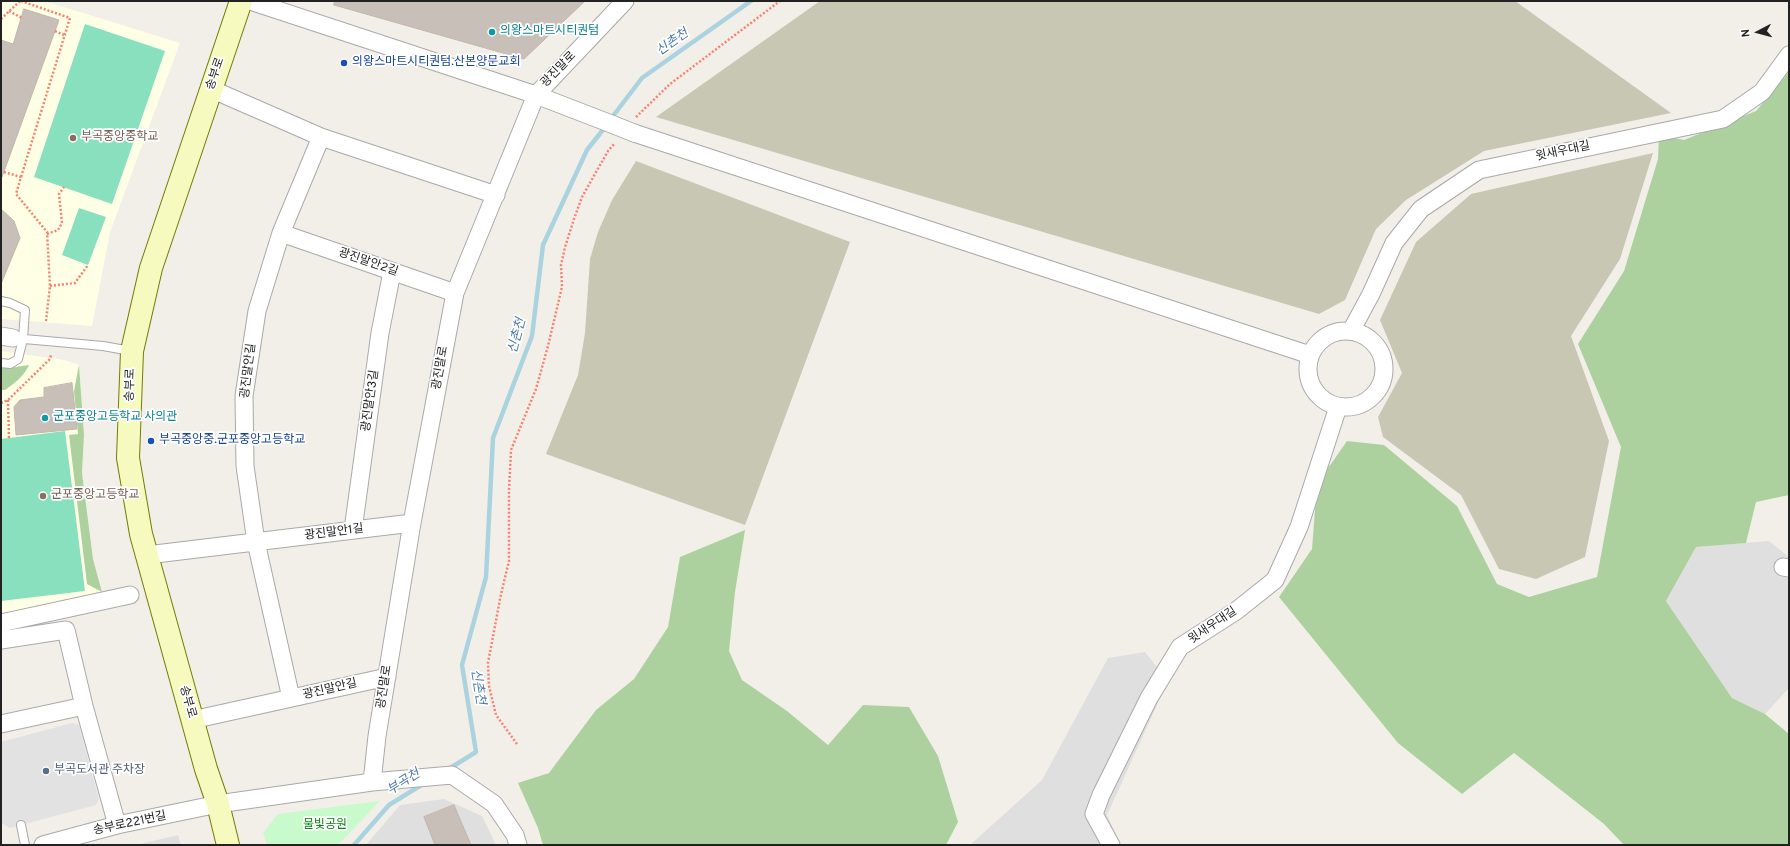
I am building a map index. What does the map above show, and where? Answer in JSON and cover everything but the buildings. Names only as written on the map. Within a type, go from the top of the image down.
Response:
[{"type":"street","name":"송부로","points":[[228,845],[218,804],[192,720],[141,534],[128,458],[132,351],[151,268],[241,1]]},
{"type":"street","points":[[250,1],[536,95],[598,119],[633,127],[1310,355]]},
{"type":"street","name":"광진말로","points":[[372,782],[377,736],[412,523],[455,293],[536,95],[625,1]]},
{"type":"street","name":"윗새우대길","points":[[1371,294],[1394,242],[1421,209],[1479,170],[1723,119],[1762,92],[1789,56]]},
{"type":"street","points":[[211,89],[321,136],[496,195]]},
{"type":"street","name":"광진말안길","points":[[321,136],[281,233],[257,311],[244,396],[245,466],[256,542],[291,698],[387,677]]},
{"type":"street","name":"광진말안2길","points":[[281,233],[455,293]]},
{"type":"street","name":"광진말안3길","points":[[353,530],[380,333],[392,272]]},
{"type":"street","points":[[1350,331],[1371,294]]},
{"type":"street","points":[[1368,338],[1371,294]]},
{"type":"street","points":[[1350,331],[1374,342],[1381,353],[1385,366],[1384,379],[1378,391],[1369,400],[1358,406],[1345,408],[1333,406],[1322,400],[1314,390],[1309,379],[1308,367],[1310,355],[1317,344],[1326,336],[1338,332],[1350,331]]},
{"type":"street","name":"윗새우대길","points":[[1111,845],[1094,814],[1101,795],[1149,698],[1180,648],[1236,611],[1275,580],[1299,527],[1338,407]]},
{"type":"street","name":"광진말안1길","points":[[147,555],[412,523]]},
{"type":"street","points":[[1,623],[130,595]]},
{"type":"street","points":[[1,640],[66,630],[84,706],[117,825]]},
{"type":"street","points":[[192,720],[291,698]]},
{"type":"street","points":[[1,724],[84,706]]},
{"type":"street","name":"송부로221번길","points":[[43,845],[117,825],[183,813],[218,804],[372,782],[452,775],[494,804],[515,835],[518,845]]},
{"type":"lane","points":[[1,301],[10,303],[24,310],[12,337],[18,359],[10,364],[1,363]]},
{"type":"lane","points":[[12,337],[103,346],[132,351]]},
{"type":"lane","points":[[21,825],[25,845]]},
{"type":"path","points":[[1,19],[20,1],[70,18],[16,194],[47,234],[50,286],[46,321]]},
{"type":"path","points":[[633,127],[641,110],[670,84],[780,1]]},
{"type":"path","points":[[10,11],[22,18]]},
{"type":"path","points":[[55,31],[64,35]]},
{"type":"path","points":[[517,744],[496,715],[489,686],[488,663],[496,615],[509,561],[509,490],[511,450],[536,389],[548,346],[562,287],[561,265],[574,219],[582,197],[608,151],[616,142]]},
{"type":"path","points":[[4,172],[21,177]]},
{"type":"path","points":[[47,234],[58,230],[62,223],[59,194],[64,187]]},
{"type":"path","points":[[50,286],[75,283],[88,264]]},
{"type":"path","points":[[1,403],[8,400],[50,359],[51,355]]},
{"type":"path","points":[[8,400],[9,438]]},
{"type":"shaded area","name":"부곡중앙중학교","points":[[1,1],[44,1],[180,43],[110,232],[92,326],[1,319]]},
{"type":"shaded area","points":[[820,1],[1515,1],[1671,113],[1484,151],[1406,200],[1376,229],[1345,300],[1319,314],[656,117]]},
{"type":"shaded area","points":[[1653,153],[1620,259],[1571,336],[1609,441],[1585,557],[1536,579],[1499,569],[1461,495],[1383,437],[1378,417],[1402,373],[1380,320],[1416,242],[1471,194]]},
{"type":"shaded area","points":[[636,161],[850,242],[745,525],[546,454],[578,375],[585,333],[590,259],[598,232],[612,200]]},
{"type":"shaded area","name":"군포중앙고등학교","points":[[1,351],[64,360],[79,365],[84,435],[82,473],[93,559],[102,592],[1,614]]},
{"type":"shaded area","points":[[1769,541],[1789,557],[1789,688],[1765,714],[1732,698],[1666,601],[1696,547]]},
{"type":"shaded area","points":[[1145,652],[1168,681],[1107,815],[1120,845],[970,845],[1042,780],[1108,658]]},
{"type":"shaded area","name":"부곡도서관 주차장","points":[[72,723],[79,725],[99,799],[96,805],[10,828],[1,823],[1,742]]},
{"type":"shaded area","points":[[444,799],[482,816],[496,845],[366,845],[400,805]]},
{"type":"shaded area","points":[[178,835],[181,845],[136,845]]},
{"type":"green space","points":[[85,24],[165,51],[112,204],[34,177]]},
{"type":"green space","points":[[1789,72],[1789,495],[1756,502],[1746,543],[1696,547],[1666,601],[1732,698],[1765,714],[1789,734],[1789,845],[1624,845],[1604,824],[1514,753],[1462,794],[1398,743],[1279,597],[1312,549],[1317,484],[1347,441],[1384,445],[1457,506],[1497,584],[1529,597],[1597,577],[1621,447],[1578,344],[1624,271],[1658,159],[1659,135],[1684,140],[1756,111]]},
{"type":"green space","points":[[79,208],[106,217],[88,265],[62,255]]},
{"type":"green space","points":[[29,365],[25,373],[16,382],[5,390],[1,390],[1,368]]},
{"type":"green space","points":[[79,365],[84,435],[82,473],[93,559],[102,592],[87,584],[69,435],[78,434],[74,391]]},
{"type":"green space","points":[[65,431],[85,591],[1,601],[1,439]]},
{"type":"green space","points":[[745,530],[735,592],[729,651],[742,680],[787,711],[828,745],[863,705],[909,707],[938,756],[958,822],[946,845],[543,845],[538,828],[518,783],[549,773],[596,710],[634,679],[668,627],[680,557]]},
{"type":"green space","name":"물빛공원","points":[[380,801],[338,845],[267,845],[263,833],[278,814]]},
{"type":"waterway","name":"신촌천","points":[[610,120],[642,78],[751,1]]},
{"type":"waterway","name":"신촌천","points":[[447,770],[476,752],[462,665],[486,577],[493,438],[532,336],[543,245],[587,150],[606,126]]},
{"type":"waterway","name":"부곡천","points":[[354,845],[389,805],[423,784]]},
{"type":"place","name":"의왕스마트시티퀀텀","points":[[492,32]]},
{"type":"place","name":"의왕스마트시티퀀텀.산본양문교회","points":[[344,63]]},
{"type":"place","name":"부곡중앙중학교","points":[[73,138]]},
{"type":"place","name":"군포중앙고등학교 사의관","points":[[45,418]]},
{"type":"place","name":"부곡중앙중.군포중앙고등학교","points":[[151,441]]},
{"type":"place","name":"군포중앙고등학교","points":[[43,496]]},
{"type":"place","name":"부곡도서관 주차장","points":[[46,771]]}]
